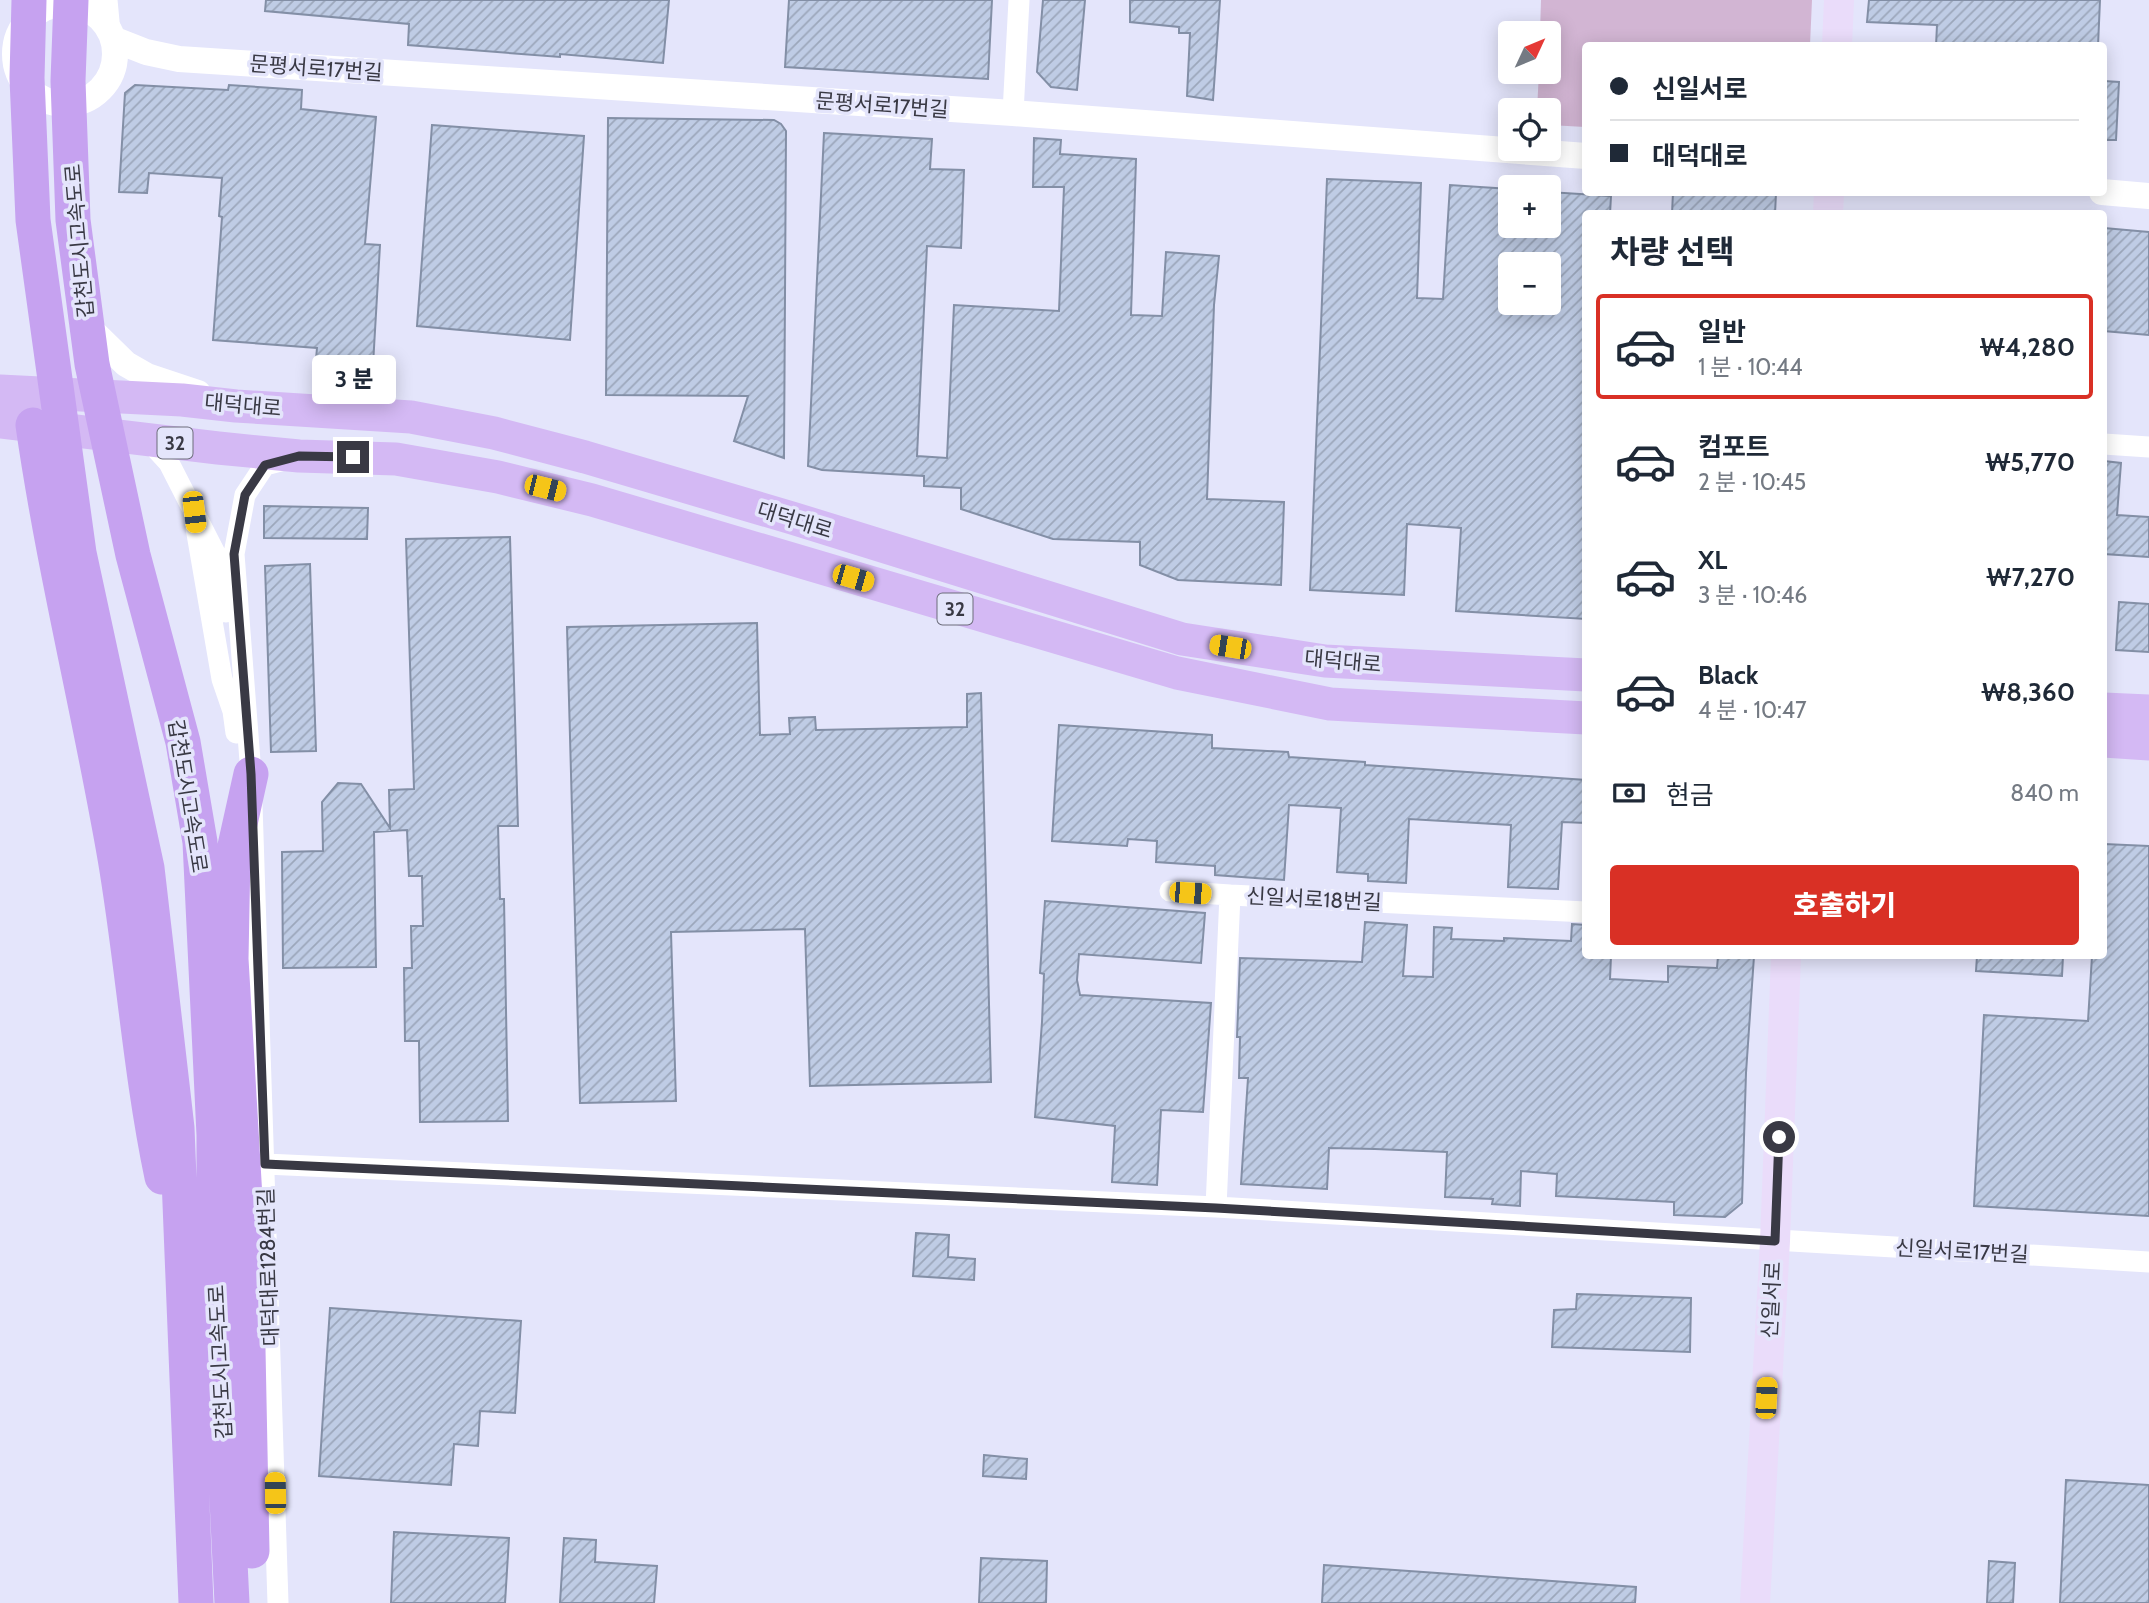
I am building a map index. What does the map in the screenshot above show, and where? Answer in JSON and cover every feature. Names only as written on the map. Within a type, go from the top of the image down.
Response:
[{"type":"highway","name":"갑천도시고속도로","points":[[87,3],[68,81],[73,220],[92,364],[133,555],[183,741],[200,842],[214,1135],[214,1234],[232,1603]]},
{"type":"highway","name":"갑천도시고속도로","points":[[27,10],[33,220],[79,553],[147,868],[177,1128],[196,1603]]},
{"type":"highway","points":[[23,411],[43,497],[115,858],[151,1126],[163,1181],[181,1221]]},
{"type":"highway","points":[[251,774],[233,855],[231,959],[245,1198],[252,1603]]},
{"type":"main road","points":[[1837,42],[1839,0]]},
{"type":"main road","name":"대덕대로","points":[[23,411],[81,396],[182,400],[411,417],[494,433],[792,518],[1182,639],[1325,662],[1582,675]]},
{"type":"main road","name":"대덕대로","points":[[23,411],[85,432],[299,456],[396,459],[498,477],[592,500],[1177,673],[1330,704],[1582,719]]},
{"type":"main road","points":[[2107,709],[2149,711]]},
{"type":"main road","points":[[2107,741],[2149,744]]},
{"type":"main road","name":"신일서로","points":[[1755,1603],[1775,1241],[1786,959]]},
{"type":"street","points":[[1013,113],[1018,0]]},
{"type":"street","points":[[21,79],[32,92],[46,101],[63,104],[84,100],[106,83],[115,53],[111,35],[87,3],[62,4],[32,16],[27,10]]},
{"type":"street","points":[[23,411],[25,236],[21,79],[15,62],[15,46],[27,10]]},
{"type":"street","points":[[111,35],[146,52],[179,59]]},
{"type":"street","points":[[111,73],[125,66],[179,59]]},
{"type":"street","name":"문평서로17번길","points":[[179,59],[1013,113],[1582,156]]},
{"type":"street","points":[[84,100],[74,112],[63,148],[65,232],[85,432]]},
{"type":"street","points":[[2107,192],[2149,196]]},
{"type":"street","points":[[72,311],[125,364],[148,376],[236,406]]},
{"type":"street","points":[[147,439],[169,463],[217,557],[228,623],[237,740],[251,774]]},
{"type":"street","points":[[2107,444],[2149,447]]},
{"type":"street","name":"대덕대로1284번길","points":[[278,1603],[251,774],[234,554],[245,495],[265,465],[299,456]]},
{"type":"street","points":[[1170,891],[1230,895]]},
{"type":"street","name":"신일서로18번길","points":[[1216,1208],[1230,895],[1582,912]]},
{"type":"street","points":[[265,1164],[1216,1208],[1775,1241]]},
{"type":"street","name":"신일서로17번길","points":[[1775,1241],[2149,1262]]},
{"type":"shaded area","points":[[1541,0],[1812,0],[1810,42],[1582,42],[1582,127],[1561,126],[1561,98],[1538,98],[1538,84],[1561,84],[1561,21],[1540,21]]},
{"type":"building","points":[[266,0],[669,0],[663,63],[408,45],[409,24],[265,11]]},
{"type":"building","points":[[789,0],[992,0],[988,79],[785,67]]},
{"type":"building","points":[[1043,0],[1085,0],[1077,90],[1051,87],[1037,72]]},
{"type":"building","points":[[1130,0],[1220,0],[1213,100],[1187,96],[1190,33],[1179,33],[1179,27],[1130,22]]},
{"type":"building","points":[[1869,0],[2100,0],[2098,42],[1936,42],[1937,25],[1867,22]]},
{"type":"building","points":[[2107,81],[2119,82],[2116,140],[2107,140]]},
{"type":"building","points":[[135,85],[228,90],[229,85],[302,90],[301,109],[376,117],[365,244],[380,245],[373,365],[316,359],[317,348],[213,340],[222,217],[219,216],[222,178],[149,173],[147,193],[119,192],[125,93]]},
{"type":"building","points":[[608,118],[774,120],[786,131],[784,458],[734,441],[748,396],[606,395]]},
{"type":"building","points":[[432,125],[584,136],[570,340],[417,326]]},
{"type":"building","points":[[824,133],[932,139],[930,169],[964,170],[961,248],[927,246],[917,456],[947,458],[954,305],[1059,311],[1064,187],[1033,187],[1034,138],[1061,140],[1060,154],[1136,159],[1131,315],[1162,316],[1166,252],[1219,256],[1214,305],[1207,499],[1284,502],[1281,585],[1178,580],[1140,565],[1140,542],[1053,539],[961,509],[961,488],[924,486],[924,476],[822,470],[808,466]]},
{"type":"building","points":[[1327,179],[1421,183],[1417,298],[1443,299],[1450,185],[1498,188],[1498,238],[1561,238],[1561,193],[1611,196],[1610,210],[1582,210],[1582,619],[1456,611],[1461,528],[1407,524],[1404,595],[1310,590]]},
{"type":"building","points":[[1673,196],[1776,196],[1775,210],[1672,210]]},
{"type":"building","points":[[2107,228],[2149,232],[2149,335],[2107,331]]},
{"type":"building","points":[[2107,461],[2121,463],[2117,515],[2149,517],[2149,557],[2107,554]]},
{"type":"building","points":[[264,506],[368,508],[367,539],[264,538]]},
{"type":"building","points":[[510,537],[518,826],[498,826],[500,899],[504,899],[508,1121],[420,1122],[419,1041],[405,1041],[404,968],[412,968],[411,926],[423,926],[422,876],[409,876],[407,830],[374,832],[376,967],[283,968],[282,852],[323,851],[322,802],[338,783],[361,784],[390,828],[389,790],[414,789],[406,539]]},
{"type":"building","points":[[310,564],[316,751],[271,752],[265,566]]},
{"type":"building","points":[[2119,602],[2149,604],[2149,652],[2116,650]]},
{"type":"building","points":[[757,623],[760,735],[790,734],[789,718],[815,717],[816,730],[967,727],[967,694],[981,693],[991,1082],[810,1086],[805,929],[671,932],[676,1101],[580,1103],[567,627]]},
{"type":"building","points":[[1059,725],[1212,735],[1212,748],[1288,752],[1289,757],[1365,762],[1365,765],[1582,780],[1582,823],[1562,822],[1558,889],[1508,887],[1511,825],[1409,819],[1406,883],[1368,881],[1368,874],[1337,872],[1341,808],[1289,805],[1284,880],[1215,875],[1215,866],[1156,862],[1157,841],[1128,839],[1127,846],[1052,841]]},
{"type":"building","points":[[2107,844],[2149,846],[2149,1216],[1974,1206],[1984,1015],[2088,1021],[2092,959],[2107,959]]},
{"type":"building","points":[[1045,901],[1205,913],[1201,963],[1079,954],[1077,980],[1080,995],[1211,1003],[1203,1112],[1161,1110],[1157,1185],[1112,1182],[1115,1126],[1035,1117],[1042,1022],[1044,974],[1040,973]]},
{"type":"building","points":[[1365,922],[1407,925],[1403,976],[1433,977],[1434,927],[1452,928],[1451,939],[1571,941],[1572,924],[1582,925],[1582,959],[1611,959],[1610,979],[1668,982],[1668,966],[1717,968],[1718,959],[1754,959],[1746,1073],[1742,1203],[1725,1217],[1674,1215],[1674,1202],[1556,1196],[1557,1174],[1521,1171],[1520,1206],[1492,1204],[1493,1199],[1445,1197],[1447,1152],[1375,1149],[1329,1148],[1327,1189],[1241,1184],[1248,1078],[1239,1078],[1240,1037],[1237,1037],[1240,958],[1362,962]]},
{"type":"building","points":[[1977,959],[2063,959],[2062,976],[1976,971]]},
{"type":"building","points":[[916,1233],[949,1235],[948,1257],[975,1259],[974,1280],[913,1276]]},
{"type":"building","points":[[1577,1294],[1691,1298],[1690,1352],[1552,1347],[1554,1310],[1576,1309]]},
{"type":"building","points":[[330,1308],[521,1321],[515,1413],[480,1411],[478,1446],[454,1444],[451,1485],[319,1476]]},
{"type":"building","points":[[984,1455],[1027,1459],[1026,1479],[983,1476]]},
{"type":"building","points":[[2066,1480],[2149,1485],[2149,1603],[2060,1603]]},
{"type":"building","points":[[394,1532],[509,1538],[505,1603],[391,1603]]},
{"type":"building","points":[[564,1538],[596,1540],[595,1562],[657,1566],[654,1603],[560,1603]]},
{"type":"building","points":[[981,1558],[1047,1561],[1046,1603],[979,1603]]},
{"type":"building","points":[[1989,1561],[2015,1563],[2013,1603],[1987,1603]]},
{"type":"building","points":[[1324,1565],[1636,1587],[1635,1603],[1322,1603]]},
{"type":"route","points":[[353,457],[299,456],[265,465],[245,495],[234,554],[251,774],[265,1164],[1216,1208],[1775,1241],[1779,1137]]}]
